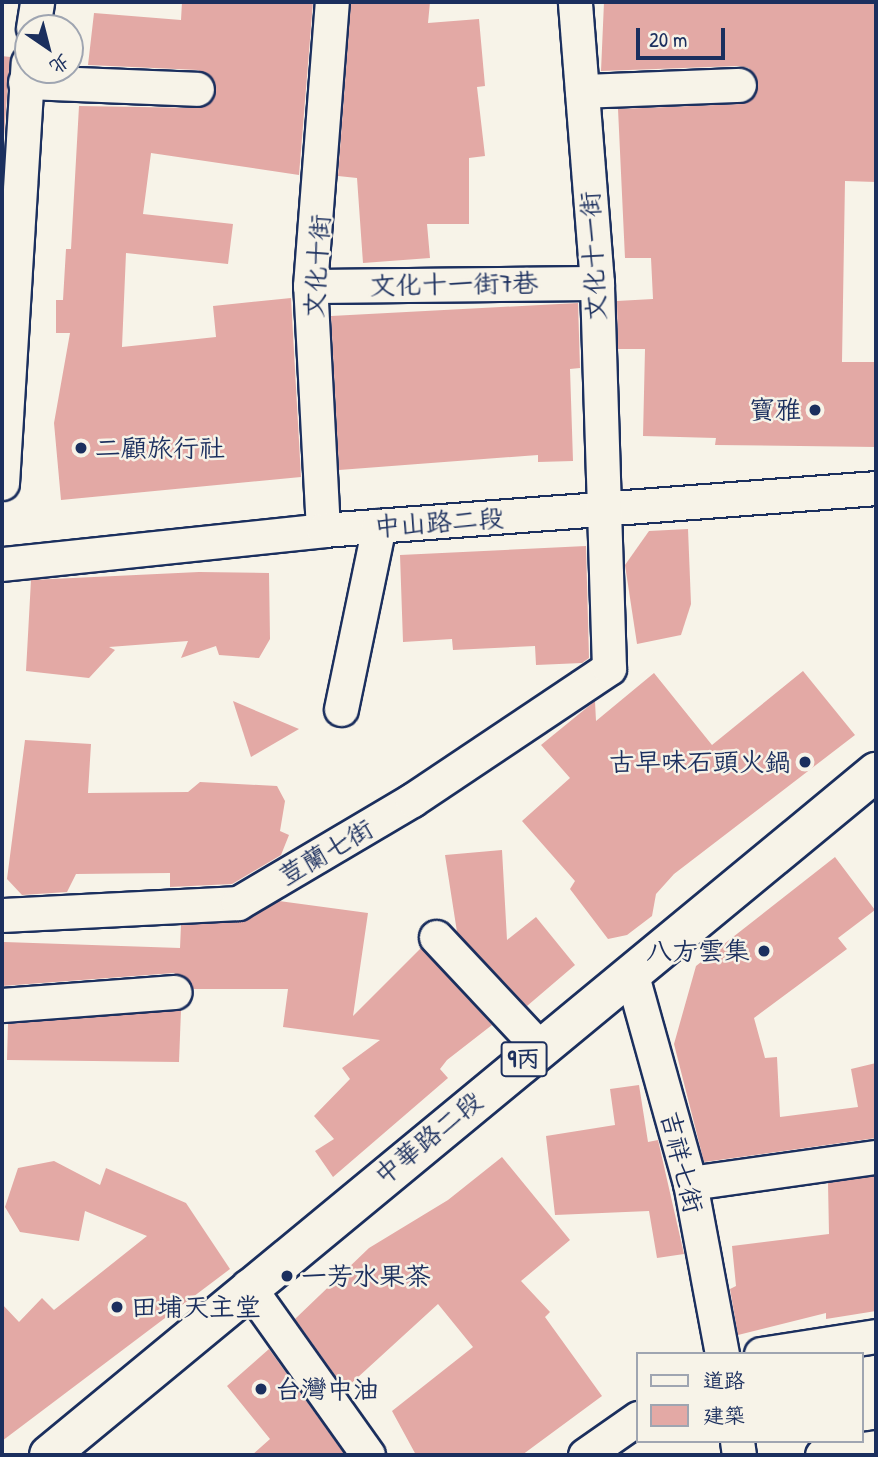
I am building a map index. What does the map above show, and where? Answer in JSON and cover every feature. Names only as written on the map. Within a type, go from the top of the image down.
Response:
[{"type":"main road","name":"中華路二段","points":[[49,1455],[248,1286],[876,772]]},
{"type":"street","name":"文化十街","points":[[323,530],[310,286],[332,2]]},
{"type":"street","name":"文化十一街","points":[[575,2],[597,283],[600,510],[609,668]]},
{"type":"street","points":[[84,78],[197,89]]},
{"type":"street","points":[[2,483],[26,84]]},
{"type":"street","points":[[582,91],[739,85]]},
{"type":"street","name":"文化十一街7巷","points":[[310,286],[597,283]]},
{"type":"street","name":"中山路二段","points":[[2,564],[323,530],[876,488]]},
{"type":"street","points":[[341,709],[379,526]]},
{"type":"street","name":"荳蘭七街","points":[[2,915],[238,902],[401,807],[609,668]]},
{"type":"street","points":[[436,937],[538,1047]]},
{"type":"street","name":"吉祥七街","points":[[631,972],[690,1183],[722,1352]]},
{"type":"street","points":[[2,1005],[175,992]]},
{"type":"street","points":[[690,1183],[876,1157]]},
{"type":"street","points":[[248,1286],[368,1455]]},
{"type":"street","points":[[774,1352],[876,1336]]},
{"type":"street","points":[[585,1455],[636,1419]]},
{"type":"street","points":[[822,1455],[876,1447]]},
{"type":"building","points":[[182,2],[313,2],[299,175],[151,153],[143,214],[233,224],[228,264],[126,253],[122,347],[216,337],[213,306],[291,298],[301,477],[61,500],[54,423],[70,333],[56,333],[56,300],[63,300],[66,249],[71,249],[79,106],[197,108],[216,90],[214,80],[198,70],[88,65],[94,13],[181,20]]},
{"type":"building","points":[[351,2],[430,2],[428,23],[479,19],[485,86],[477,87],[485,156],[469,158],[469,224],[427,224],[430,258],[363,263],[357,178],[338,176]]},
{"type":"building","points":[[604,2],[876,2],[876,182],[845,181],[842,362],[876,362],[876,447],[715,445],[716,438],[643,436],[645,349],[618,349],[617,301],[653,299],[651,258],[625,258],[618,109],[740,104],[756,95],[758,84],[749,68],[738,66],[601,71]]},
{"type":"building","points":[[2,56],[10,57],[4,136],[2,135]]},
{"type":"building","points":[[578,303],[580,368],[570,369],[573,461],[538,462],[538,455],[339,470],[331,316]]},
{"type":"building","points":[[688,529],[691,604],[681,635],[637,644],[625,565],[649,531]]},
{"type":"building","points":[[586,546],[589,658],[582,663],[536,665],[535,646],[453,650],[452,639],[403,642],[400,555]]},
{"type":"building","points":[[199,572],[269,573],[270,639],[259,658],[219,655],[216,646],[181,658],[188,641],[109,647],[115,650],[89,678],[26,671],[31,580]]},
{"type":"building","points":[[803,671],[855,735],[674,874],[656,894],[652,916],[627,935],[608,939],[570,889],[575,881],[522,821],[570,778],[541,745],[595,701],[596,721],[654,673],[712,745]]},
{"type":"building","points":[[233,701],[299,729],[251,757]]},
{"type":"building","points":[[25,740],[91,744],[88,793],[188,792],[200,782],[277,786],[285,801],[280,831],[289,835],[281,855],[232,884],[170,887],[170,873],[76,874],[67,892],[22,895],[7,879]]},
{"type":"building","points":[[502,850],[507,940],[536,917],[575,965],[527,1006],[457,932],[445,855]]},
{"type":"building","points":[[835,857],[875,910],[838,938],[847,949],[754,1018],[765,1058],[777,1057],[780,1117],[858,1107],[851,1069],[876,1063],[876,1138],[704,1162],[674,1044],[696,966]]},
{"type":"building","points":[[279,901],[368,913],[353,1016],[421,948],[492,1025],[447,1060],[440,1069],[448,1078],[333,1177],[315,1151],[334,1139],[314,1116],[350,1079],[342,1068],[380,1040],[283,1027],[288,989],[194,989],[174,973],[2,986],[4,942],[180,948],[181,925],[240,922]]},
{"type":"building","points":[[181,1010],[179,1062],[7,1060],[8,1024]]},
{"type":"building","points":[[639,1085],[648,1142],[658,1140],[684,1254],[657,1258],[649,1211],[555,1215],[546,1136],[615,1125],[610,1089]]},
{"type":"building","points":[[502,1157],[570,1240],[521,1281],[550,1312],[545,1317],[602,1396],[522,1455],[416,1455],[392,1411],[473,1347],[438,1304],[345,1389],[295,1319],[369,1248],[448,1200]]},
{"type":"building","name":"田埔天主堂","points":[[54,1161],[100,1185],[106,1168],[186,1203],[230,1269],[2,1441],[2,1304],[19,1322],[42,1298],[54,1310],[147,1236],[85,1211],[79,1241],[20,1232],[5,1207],[18,1168]]},
{"type":"building","points":[[876,1176],[876,1311],[826,1319],[826,1313],[738,1335],[730,1289],[736,1286],[732,1246],[829,1234],[828,1183]]},
{"type":"building","points":[[269,1349],[345,1455],[252,1455],[270,1439],[227,1386]]},
{"type":"place","name":"寶雅","points":[[815,410]]},
{"type":"place","name":"二顧旅行社","points":[[81,448]]},
{"type":"place","name":"古早味石頭火鍋","points":[[805,762]]},
{"type":"place","name":"八方雲集","points":[[764,951]]},
{"type":"place","name":"一芳水果茶","points":[[287,1276]]},
{"type":"place","name":"田埔天主堂","points":[[117,1307]]},
{"type":"place","name":"台灣中油","points":[[261,1389]]}]
